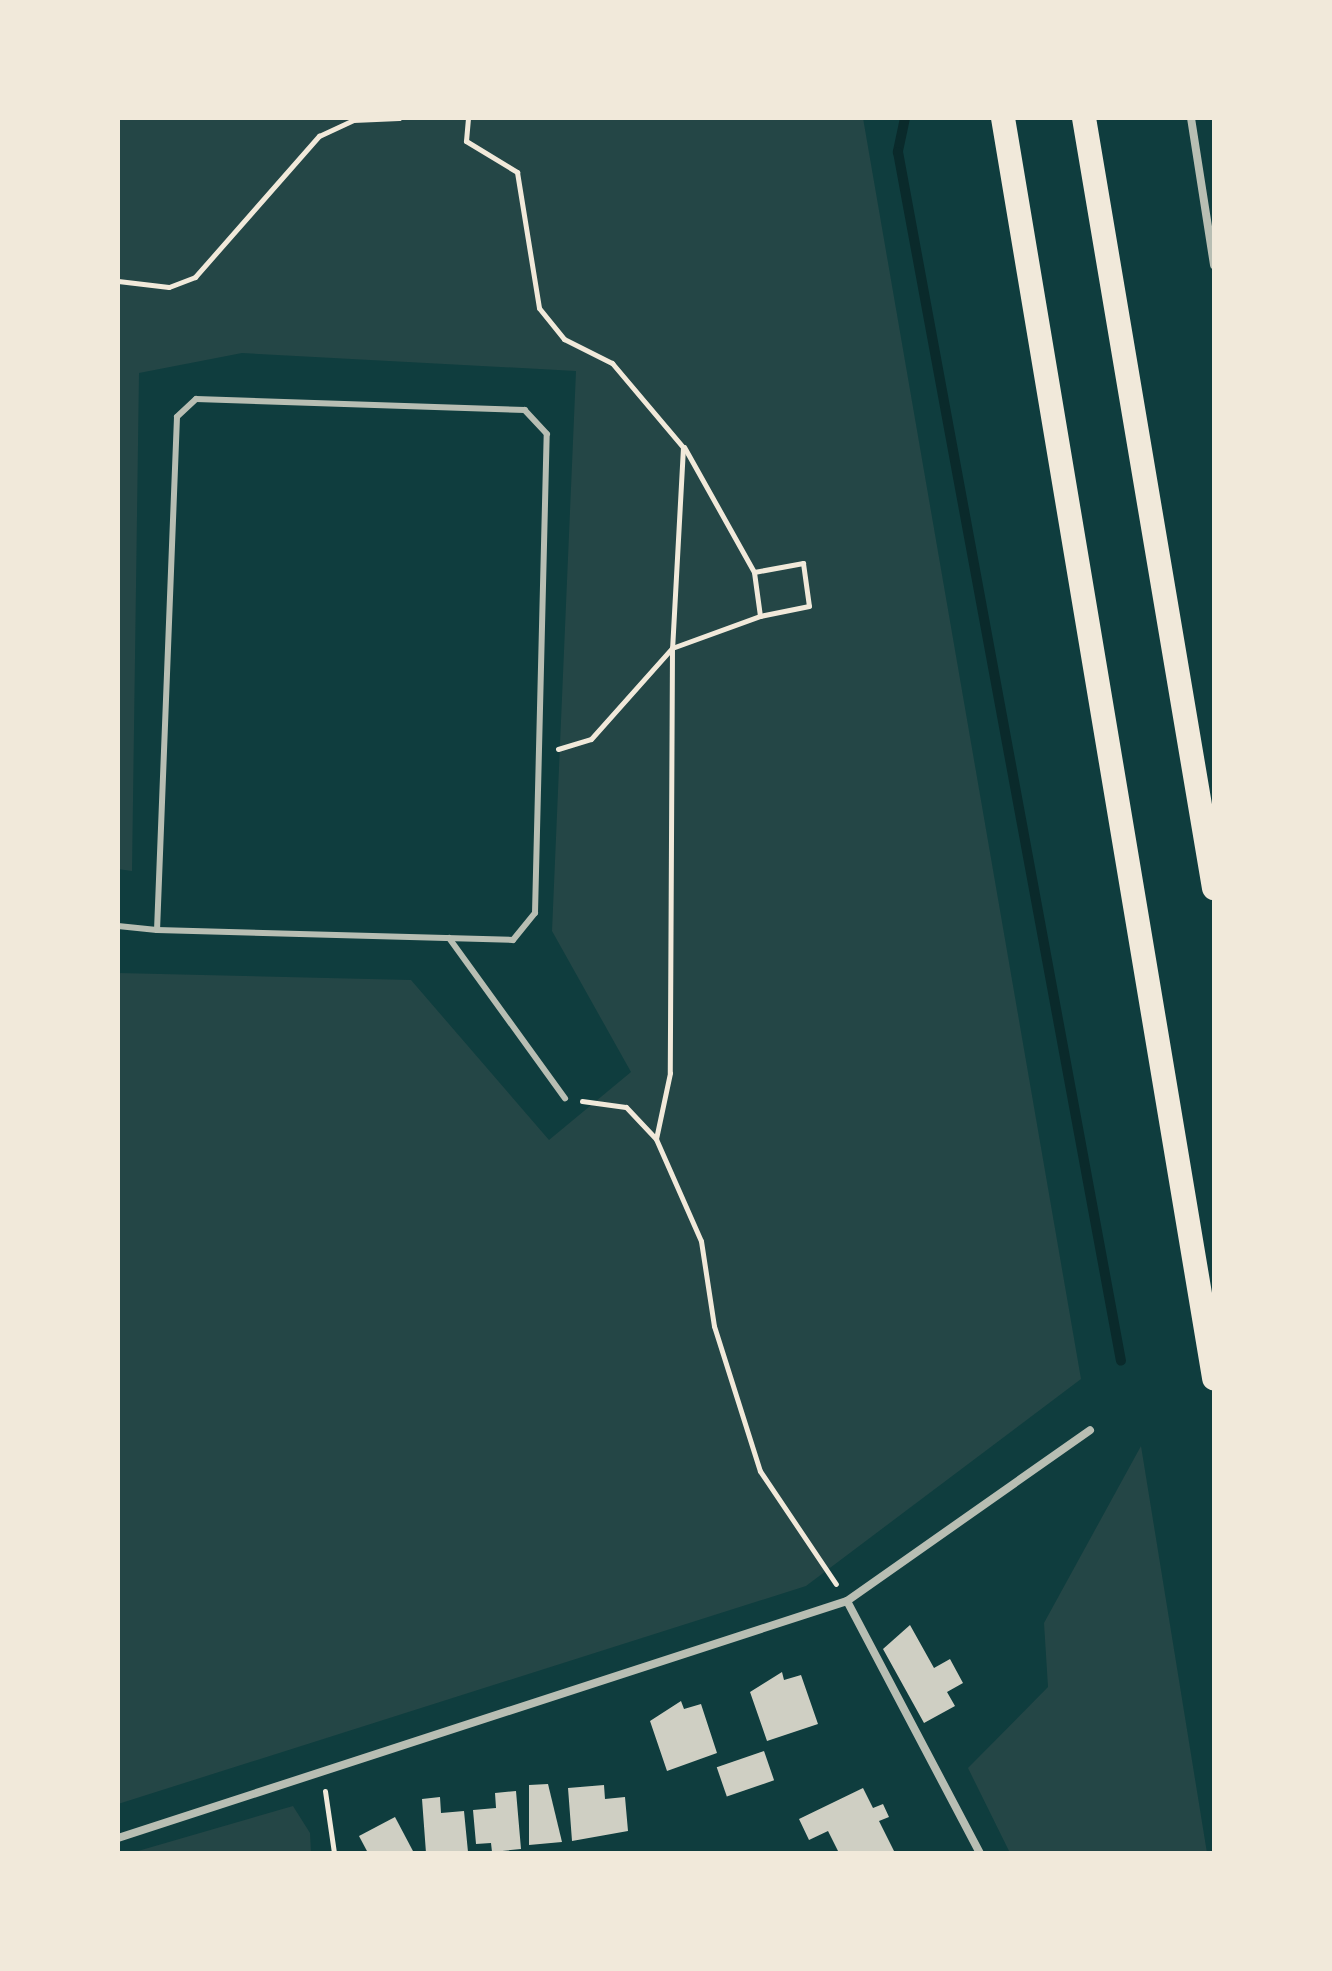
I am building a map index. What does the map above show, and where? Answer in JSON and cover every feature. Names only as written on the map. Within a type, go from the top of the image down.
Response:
[{"type":"highway","points":[[1003,118],[1214,1378]]},
{"type":"highway","points":[[1084,118],[1214,888]]},
{"type":"street","points":[[1191,118],[1214,265]]},
{"type":"street","points":[[118,1838],[847,1601],[1090,1430]]},
{"type":"street","points":[[847,1601],[980,1853]]},
{"type":"lane","points":[[118,926],[157,930],[513,940],[535,913],[547,434],[525,410],[196,399],[177,417],[157,930]]},
{"type":"lane","points":[[449,938],[565,1098]]},
{"type":"path","points":[[118,281],[169,287],[195,277],[319,136],[353,120],[399,118]]},
{"type":"path","points":[[468,118],[466,141],[517,172],[539,308],[564,339],[612,363],[683,447],[754,572],[760,616]]},
{"type":"path","points":[[656,1139],[670,1073],[672,648],[683,447]]},
{"type":"path","points":[[539,754],[591,739],[672,648],[760,616],[809,606],[803,563],[754,572]]},
{"type":"path","points":[[565,1098],[626,1107],[656,1139],[701,1241],[714,1326],[760,1471],[847,1601]]},
{"type":"path","points":[[322,1773],[334,1853]]},
{"type":"shaded area","points":[[118,118],[863,118],[1081,1379],[806,1586],[118,1804],[118,973],[411,980],[549,1140],[631,1072],[552,931],[576,371],[242,353],[139,373],[132,871],[118,869]]},
{"type":"shaded area","points":[[1141,1446],[1207,1853],[1010,1853],[968,1768],[1048,1687],[1044,1623]]},
{"type":"shaded area","points":[[293,1806],[310,1833],[311,1853],[131,1853]]},
{"type":"building","points":[[910,1625],[934,1668],[950,1659],[963,1683],[947,1692],[955,1706],[924,1723],[883,1649]]},
{"type":"building","points":[[782,1672],[784,1680],[801,1675],[818,1724],[767,1741],[750,1692]]},
{"type":"building","points":[[681,1701],[684,1709],[701,1704],[717,1753],[667,1771],[650,1721]]},
{"type":"building","points":[[764,1751],[774,1780],[727,1797],[717,1767]]},
{"type":"building","points":[[548,1784],[562,1842],[529,1845],[529,1785]]},
{"type":"building","points":[[604,1785],[605,1799],[625,1797],[628,1831],[572,1841],[568,1788]]},
{"type":"building","points":[[863,1788],[873,1808],[883,1804],[889,1817],[879,1821],[895,1853],[839,1853],[828,1831],[809,1840],[799,1819]]},
{"type":"building","points":[[516,1791],[521,1849],[492,1852],[491,1843],[476,1844],[473,1810],[496,1808],[495,1793]]},
{"type":"building","points":[[440,1797],[441,1813],[464,1811],[468,1852],[426,1853],[422,1799]]},
{"type":"building","points":[[395,1817],[414,1853],[368,1853],[359,1836]]},
{"type":"waterway","points":[[905,118],[898,152],[1121,1361]]}]
